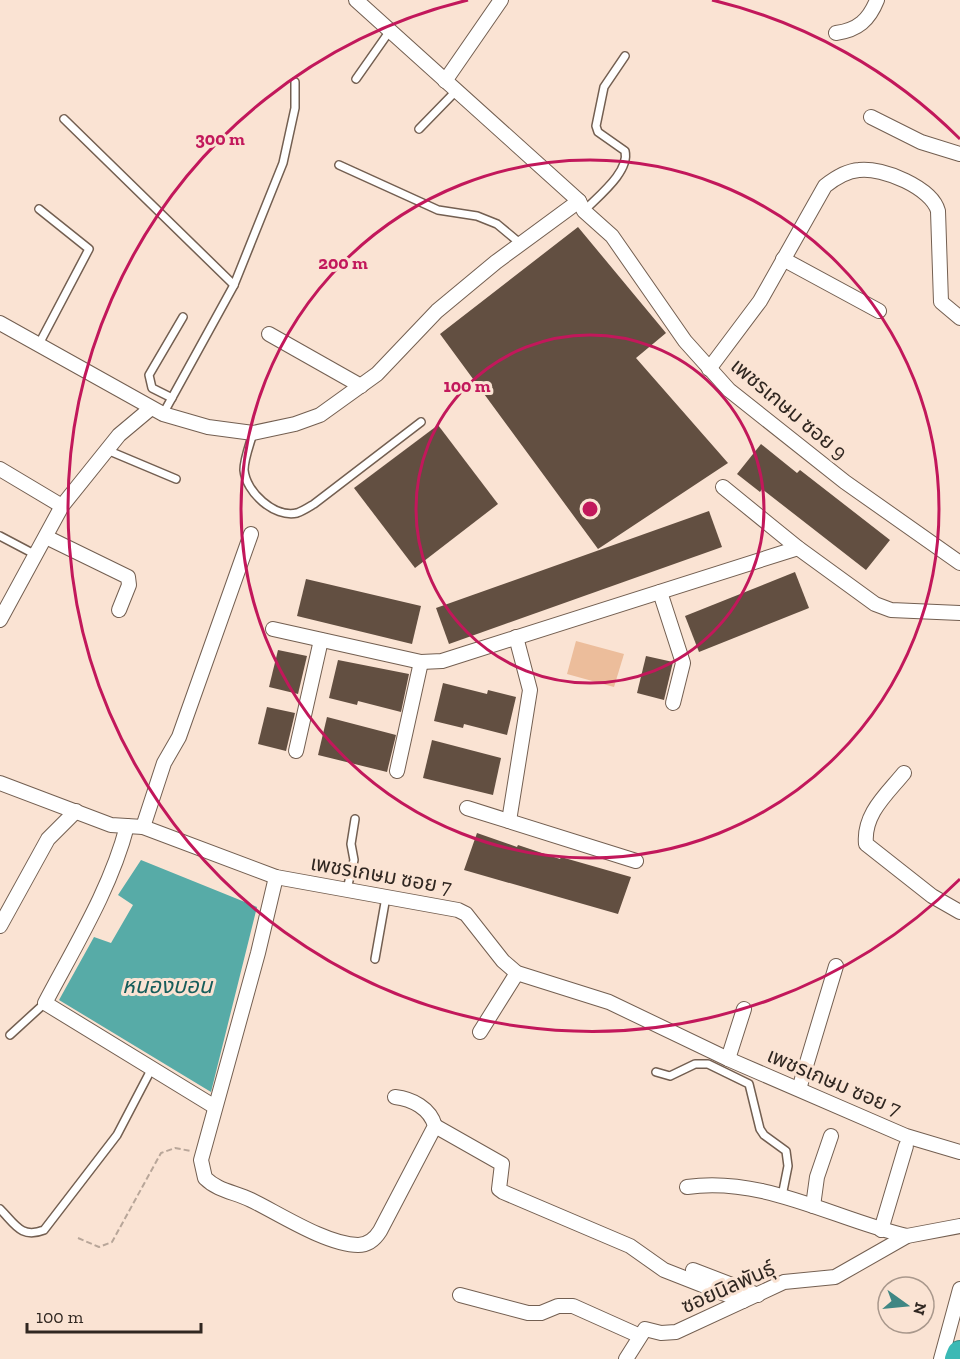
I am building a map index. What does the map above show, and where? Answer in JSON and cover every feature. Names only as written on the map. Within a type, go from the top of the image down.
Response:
[{"type":"highway","points":[[958,1359],[960,1354]]},
{"type":"street","name":"เพชรเกษม ซอย 9","points":[[356,0],[612,236],[685,341],[729,390],[845,482],[960,563]]},
{"type":"street","points":[[445,81],[501,0]]},
{"type":"street","points":[[836,33],[857,28],[872,13],[877,0]]},
{"type":"street","points":[[871,117],[921,142],[960,154]]},
{"type":"street","points":[[709,369],[760,301],[825,186],[836,177],[858,170],[885,173],[927,193],[935,200],[938,211],[941,302],[946,309],[960,318]]},
{"type":"street","points":[[0,323],[156,411],[208,427],[253,433],[295,424],[320,415],[377,374],[437,311],[521,244],[582,206]]},
{"type":"street","points":[[783,259],[879,312]]},
{"type":"street","points":[[269,334],[361,386]]},
{"type":"street","points":[[0,620],[62,506],[119,435],[156,411]]},
{"type":"street","points":[[0,470],[62,506]]},
{"type":"street","points":[[723,487],[798,548],[875,604],[891,610],[960,613]]},
{"type":"street","points":[[143,827],[164,763],[179,737],[251,534]]},
{"type":"street","points":[[46,537],[128,577],[129,585],[119,610]]},
{"type":"street","points":[[273,629],[421,662],[442,661],[798,548]]},
{"type":"street","points":[[660,592],[683,663],[673,703]]},
{"type":"street","points":[[509,821],[530,690],[516,637]]},
{"type":"street","points":[[296,751],[321,640]]},
{"type":"street","points":[[397,771],[421,662]]},
{"type":"street","points":[[904,773],[875,810],[867,825],[866,844],[932,896],[960,912]]},
{"type":"street","name":"เพชรเกษม ซอย 7","points":[[0,783],[111,825],[143,827],[276,877],[447,907],[466,914],[503,961],[518,973],[609,1002],[728,1059],[906,1136],[960,1152]]},
{"type":"street","points":[[467,808],[636,861]]},
{"type":"street","points":[[0,926],[48,839],[76,811]]},
{"type":"street","points":[[128,826],[120,852],[102,893],[45,1003],[215,1107]]},
{"type":"street","points":[[276,877],[258,953],[203,1153],[202,1169],[205,1178],[212,1185],[249,1199],[278,1216],[336,1240],[359,1245],[376,1237],[435,1126],[433,1118],[424,1108],[406,1098],[395,1097]]},
{"type":"street","points":[[799,1089],[836,966]]},
{"type":"street","points":[[480,1032],[518,973]]},
{"type":"street","points":[[728,1059],[744,1009]]},
{"type":"street","points":[[435,1126],[502,1164],[499,1189],[503,1192],[630,1246],[664,1270],[743,1301]]},
{"type":"street","points":[[813,1206],[817,1177],[831,1136]]},
{"type":"street","points":[[880,1230],[906,1146]]},
{"type":"street","points":[[687,1187],[712,1183],[766,1190],[880,1230],[907,1236]]},
{"type":"street","name":"ซอยนิลพันธุ์","points":[[460,1295],[528,1313],[541,1313],[558,1306],[573,1306],[643,1333],[676,1332],[784,1282],[835,1277],[907,1236],[960,1226]]},
{"type":"street","points":[[693,1270],[758,1295]]},
{"type":"street","points":[[941,1359],[960,1289]]},
{"type":"street","points":[[627,1359],[643,1333]]},
{"type":"lane","points":[[356,79],[389,32]]},
{"type":"lane","points":[[582,206],[626,163],[625,151],[598,132],[596,126],[604,87],[625,56]]},
{"type":"lane","points":[[156,411],[172,398],[234,285],[284,163],[295,108],[295,82]]},
{"type":"lane","points":[[419,129],[456,91]]},
{"type":"lane","points":[[64,118],[234,285]]},
{"type":"lane","points":[[339,165],[438,210],[477,216],[497,224],[521,244]]},
{"type":"lane","points":[[39,209],[88,249],[39,344]]},
{"type":"lane","points":[[172,398],[152,388],[149,375],[183,317]]},
{"type":"lane","points":[[253,433],[244,469],[250,489],[268,505],[282,513],[297,513],[314,504],[421,422]]},
{"type":"lane","points":[[107,450],[176,479]]},
{"type":"lane","points":[[0,536],[36,555]]},
{"type":"lane","points":[[347,889],[354,861],[351,844],[355,819]]},
{"type":"lane","points":[[375,959],[386,896]]},
{"type":"lane","points":[[10,1035],[45,1003]]},
{"type":"lane","points":[[656,1072],[670,1076],[695,1064],[708,1064],[749,1084],[760,1129],[764,1135],[786,1151],[788,1166],[782,1196]]},
{"type":"lane","points":[[0,1209],[23,1232],[30,1235],[44,1230],[117,1135],[152,1068]]},
{"type":"path","points":[[78,1238],[99,1247],[112,1242],[155,1161],[167,1149],[203,1153]]},
{"type":"shaded area","points":[[576,641],[624,654],[614,687],[567,674]]},
{"type":"water","name":"หนองบอน","points":[[141,860],[257,907],[211,1092],[59,1000],[94,937],[111,943],[133,905],[118,895]]},
{"type":"building","points":[[578,227],[666,333],[636,358],[728,463],[598,549],[440,334]]},
{"type":"building","points":[[438,425],[498,504],[415,568],[354,488]]},
{"type":"building","points":[[761,444],[797,473],[800,470],[890,540],[866,570],[762,489],[760,492],[737,474]]},
{"type":"building","points":[[709,511],[722,547],[449,644],[436,608]]},
{"type":"building","points":[[795,572],[809,608],[699,652],[685,616]]},
{"type":"building","points":[[306,579],[421,606],[412,644],[297,616]]},
{"type":"building","points":[[278,650],[307,656],[298,694],[269,687]]},
{"type":"building","points":[[646,656],[673,662],[664,700],[637,693]]},
{"type":"building","points":[[338,660],[409,674],[401,712],[358,701],[357,705],[329,698]]},
{"type":"building","points":[[443,683],[487,694],[488,690],[516,697],[507,735],[464,724],[463,728],[434,721]]},
{"type":"building","points":[[267,707],[295,713],[286,751],[258,744]]},
{"type":"building","points":[[327,717],[396,735],[387,772],[318,755]]},
{"type":"building","points":[[432,740],[501,758],[493,795],[423,778]]},
{"type":"building","points":[[477,833],[517,847],[518,845],[560,859],[561,857],[631,877],[618,914],[464,870]]}]
